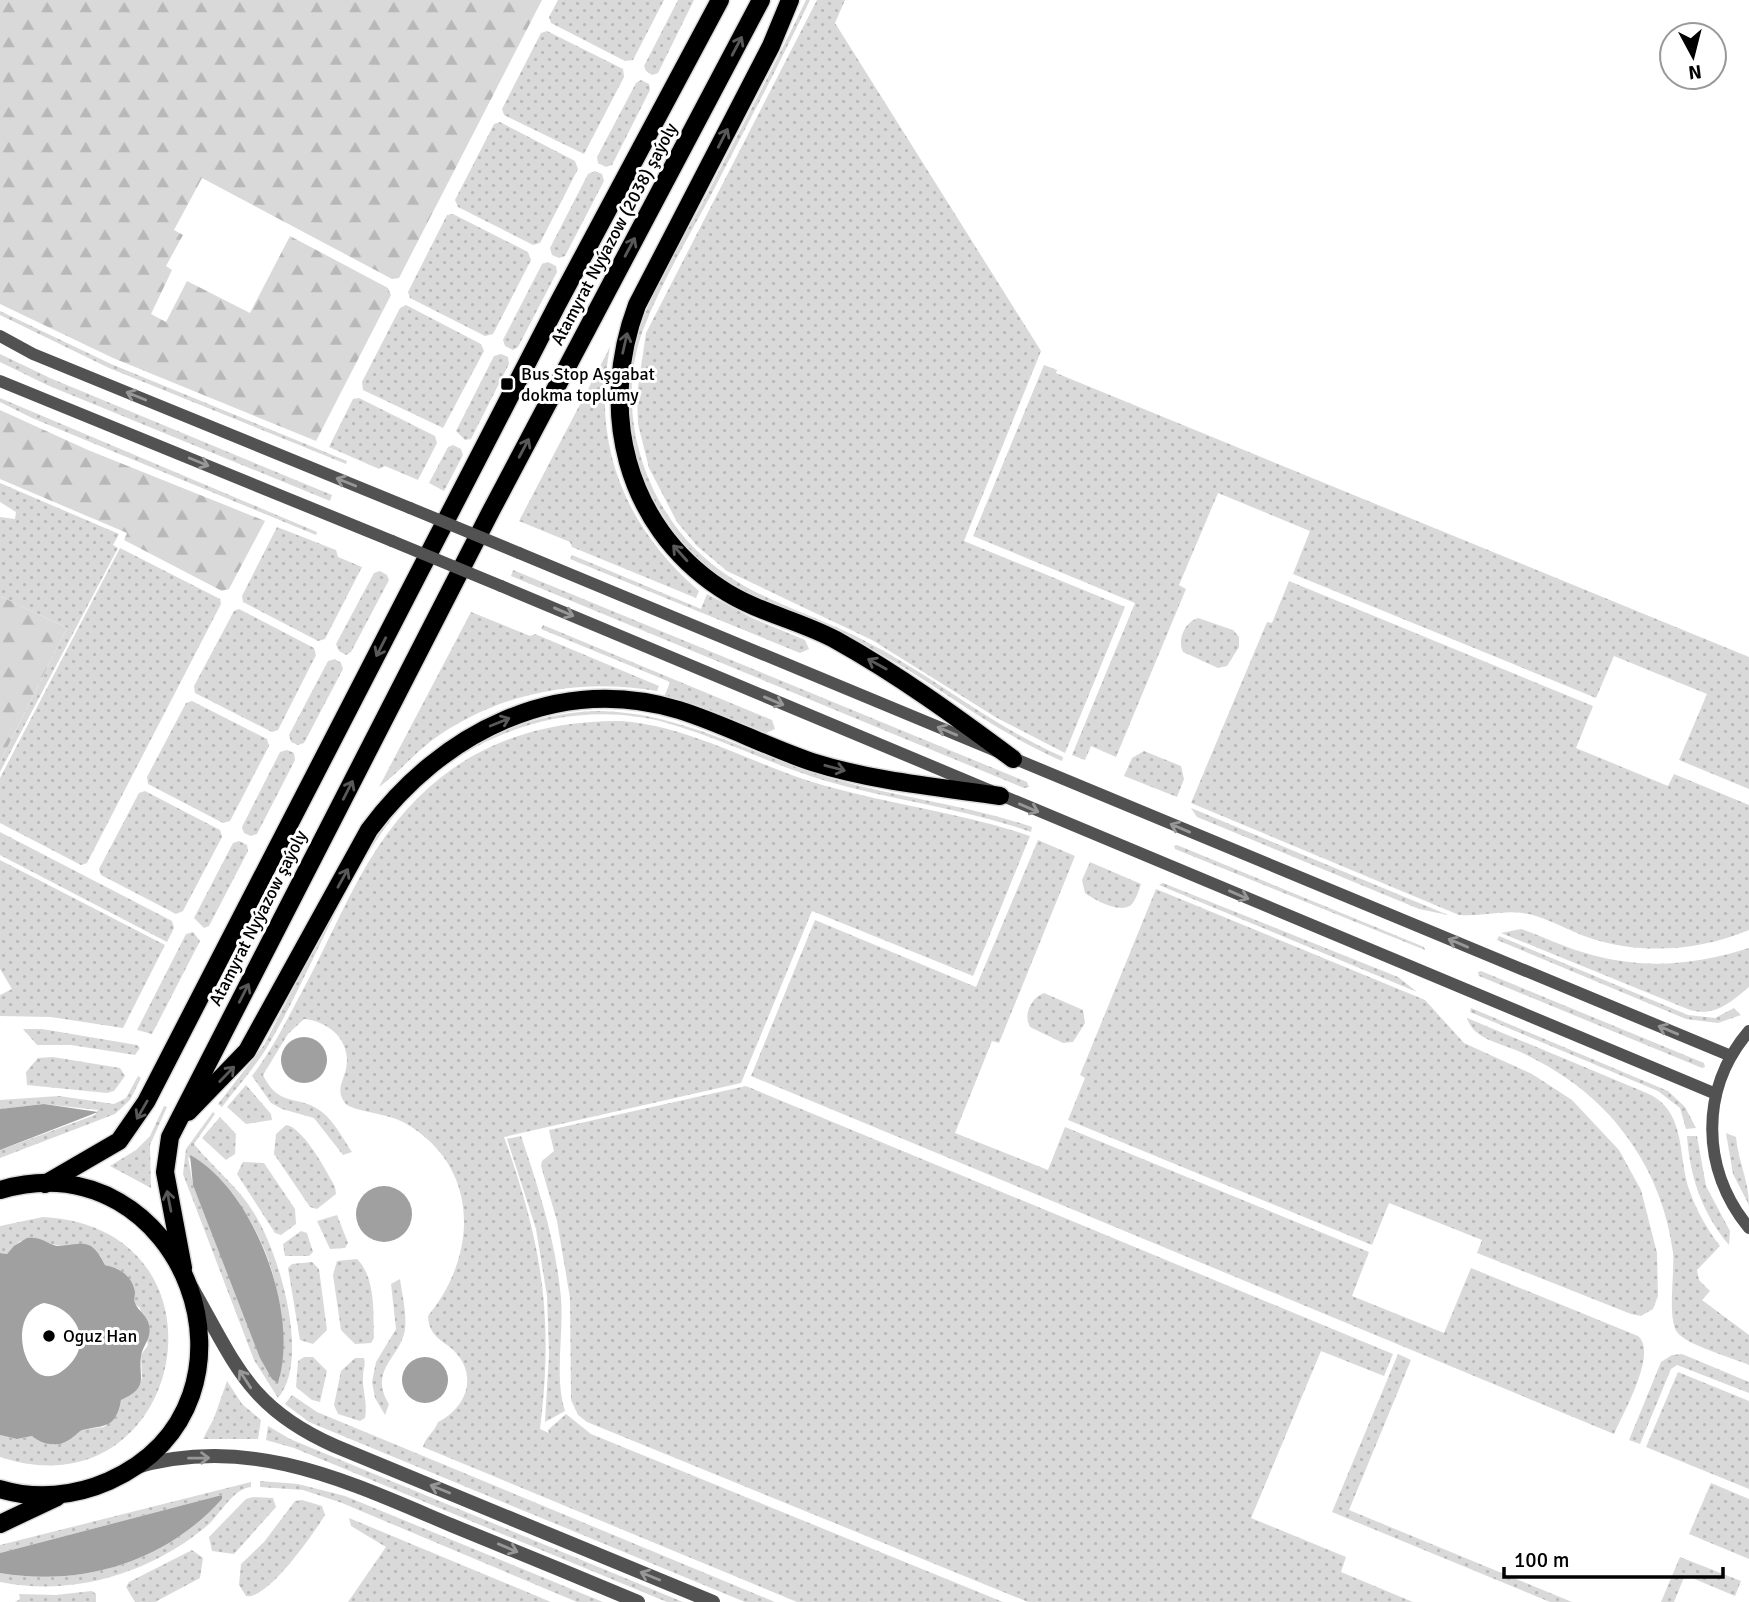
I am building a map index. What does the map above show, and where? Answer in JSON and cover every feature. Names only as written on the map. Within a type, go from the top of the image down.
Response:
[{"type":"main road","name":"Atamyrat Nyýazow (2038) şaýoly","points":[[412,586],[557,305],[720,0]]},
{"type":"main road","name":"Atamyrat Nyýazow (2038) şaýoly","points":[[446,600],[761,0]]},
{"type":"main road","points":[[790,0],[771,46],[637,305],[628,331],[619,373],[617,401],[629,466],[649,512],[683,558],[700,573],[743,601],[832,639],[889,670],[1013,759]]},
{"type":"main road","name":"Atamyrat Nyýazow şaýoly","points":[[45,1184],[119,1141],[135,1122],[412,586]]},
{"type":"main road","name":"Atamyrat Nyýazow şaýoly","points":[[183,1268],[164,1172],[166,1149],[446,600]]},
{"type":"main road","points":[[178,1121],[247,1051],[369,830],[392,798],[432,761],[453,746],[505,720],[531,710],[578,701],[633,700],[677,710],[784,751],[844,770],[1000,796]]},
{"type":"main road","points":[[0,1190],[45,1184],[100,1194],[134,1212],[162,1237],[183,1268],[191,1285],[201,1340],[196,1378],[172,1429],[132,1468],[99,1486],[62,1494],[24,1494],[0,1489]]},
{"type":"main road","points":[[0,1524],[62,1494]]},
{"type":"street","points":[[0,336],[45,359],[1731,1056]]},
{"type":"street","points":[[0,381],[501,586],[1716,1094]]},
{"type":"street","points":[[1749,1031],[1731,1056],[1716,1094],[1711,1133],[1715,1164],[1726,1193],[1749,1228]]},
{"type":"street","points":[[191,1285],[250,1386],[290,1424],[335,1446],[713,1602]]},
{"type":"street","points":[[132,1468],[157,1461],[192,1458],[259,1459],[298,1465],[350,1483],[638,1602]]},
{"type":"green space","points":[[0,0],[542,0],[399,278],[392,279],[202,178],[174,230],[183,235],[166,266],[172,270],[151,314],[166,322],[187,281],[250,313],[290,236],[388,288],[391,295],[316,441],[113,358],[0,304]]},
{"type":"green space","points":[[558,0],[664,0],[633,60],[625,61],[551,23],[549,17]]},
{"type":"green space","points":[[678,0],[694,0],[658,73],[652,75],[644,66]]},
{"type":"green space","points":[[806,0],[810,0],[666,278],[643,330],[635,361],[632,393],[634,426],[641,458],[653,488],[669,516],[689,542],[730,577],[768,598],[848,632],[892,656],[1012,731],[1063,757],[1062,761],[987,721],[866,646],[763,600],[724,579],[683,542],[664,517],[648,488],[637,458],[630,426],[628,394],[631,361],[645,313]]},
{"type":"green space","points":[[817,0],[845,0],[835,23],[1041,351],[964,541],[1125,607],[1065,753],[997,718],[872,640],[727,571],[697,546],[677,522],[649,468],[638,424],[637,394],[646,333]]},
{"type":"green space","points":[[547,31],[623,69],[624,77],[584,154],[504,115],[502,109],[541,33]]},
{"type":"green space","points":[[641,80],[649,84],[650,90],[612,165],[606,167],[598,163],[597,157],[636,83]]},
{"type":"green space","points":[[500,122],[575,161],[578,169],[540,243],[533,245],[458,207],[455,200],[494,124]]},
{"type":"green space","points":[[595,171],[602,174],[604,181],[565,256],[559,258],[552,255],[550,248],[588,174]]},
{"type":"green space","points":[[453,214],[528,252],[531,260],[493,334],[485,336],[410,298],[408,292],[447,215]]},
{"type":"green space","points":[[548,262],[556,266],[557,272],[518,347],[513,350],[505,346],[503,340],[542,264]]},
{"type":"green space","points":[[406,305],[481,344],[484,351],[443,428],[363,390],[362,382],[400,308]]},
{"type":"green space","points":[[0,311],[111,364],[347,461],[346,464],[109,368],[0,315]]},
{"type":"green space","points":[[610,347],[605,383],[605,417],[610,450],[620,482],[633,512],[651,540],[699,591],[696,598],[572,547],[570,542],[519,521]]},
{"type":"green space","points":[[0,354],[50,378],[332,495],[330,501],[47,385],[0,362]]},
{"type":"green space","points":[[501,354],[508,357],[509,364],[471,439],[465,440],[456,431],[494,356]]},
{"type":"green space","points":[[1044,365],[1057,370],[1056,373],[1749,657],[1749,789],[1679,760],[1707,694],[1614,656],[1596,698],[1293,574],[1310,531],[1218,493],[1179,585],[1186,589],[1116,757],[1091,746],[1085,760],[1072,755],[1135,603],[973,536]]},
{"type":"green space","points":[[0,398],[317,532],[316,535],[32,418],[0,402]]},
{"type":"green space","points":[[359,398],[435,436],[437,443],[418,480],[385,466],[379,469],[329,447],[353,399]]},
{"type":"green space","points":[[0,410],[88,450],[265,521],[229,589],[222,591],[124,540],[127,533],[0,479]]},
{"type":"green space","points":[[453,445],[461,449],[463,455],[444,491],[429,483],[448,447]]},
{"type":"green space","points":[[0,483],[119,534],[113,545],[118,548],[0,772],[0,762],[67,628],[0,596],[0,517],[15,519],[16,512],[0,502]]},
{"type":"green space","points":[[277,527],[336,550],[338,557],[362,567],[325,639],[318,641],[243,602],[242,596]]},
{"type":"green space","points":[[120,548],[220,599],[221,604],[87,863],[81,865],[0,823],[0,778]]},
{"type":"green space","points":[[572,555],[701,609],[707,594],[752,618],[805,640],[809,649],[800,653],[570,559]]},
{"type":"green space","points":[[513,570],[1027,782],[1029,787],[1024,788],[511,576]]},
{"type":"green space","points":[[380,571],[387,575],[389,580],[351,652],[346,655],[339,651],[336,644],[374,573]]},
{"type":"green space","points":[[1289,581],[1593,706],[1576,748],[1668,786],[1674,774],[1749,805],[1749,930],[1690,946],[1629,947],[1590,938],[1529,914],[1511,912],[1459,915],[1191,803],[1267,622],[1272,623]]},
{"type":"green space","points":[[0,596],[67,628],[0,762]]},
{"type":"green space","points":[[239,609],[314,648],[316,655],[278,730],[272,732],[195,693],[194,686],[234,611]]},
{"type":"green space","points":[[471,612],[530,636],[535,634],[659,686],[657,691],[598,686],[568,688],[511,700],[456,724],[431,741],[379,787]]},
{"type":"green space","points":[[1198,618],[1233,630],[1239,637],[1239,647],[1227,666],[1218,668],[1183,652],[1183,632],[1189,623]]},
{"type":"green space","points":[[543,625],[772,720],[775,729],[766,733],[697,705],[664,697],[670,682],[541,629]]},
{"type":"green space","points":[[335,659],[341,663],[343,669],[304,743],[298,745],[291,742],[289,735],[328,661]]},
{"type":"green space","points":[[192,701],[267,739],[269,746],[230,821],[223,823],[148,784],[147,777],[186,703]]},
{"type":"green space","points":[[592,711],[623,713],[683,725],[826,777],[1007,819],[1032,827],[1031,832],[980,817],[826,781],[667,723],[629,716],[590,715],[551,720],[514,730],[478,746],[445,766],[416,792],[390,821],[356,874],[269,1044],[222,1107],[218,1104],[264,1045],[367,847],[411,793],[436,771],[463,752],[492,736],[557,715]]},
{"type":"green space","points":[[622,721],[675,731],[826,786],[979,821],[1030,836],[973,976],[812,911],[741,1083],[504,1137],[528,1212],[541,1281],[546,1351],[540,1429],[549,1433],[548,1430],[566,1414],[591,1434],[1003,1602],[797,1602],[423,1447],[438,1422],[460,1403],[467,1386],[465,1367],[460,1358],[435,1336],[428,1316],[444,1292],[456,1266],[463,1240],[464,1213],[459,1187],[448,1163],[430,1141],[405,1123],[346,1104],[340,1091],[346,1069],[345,1050],[337,1034],[322,1024],[304,1019],[288,1034],[263,1075],[276,1093],[306,1103],[326,1116],[352,1152],[343,1155],[314,1118],[271,1103],[252,1076],[287,1020],[368,863],[401,816],[426,790],[453,768],[514,737],[548,728]]},
{"type":"green space","points":[[287,750],[294,753],[295,760],[257,834],[251,836],[244,833],[242,827],[280,752]]},
{"type":"green space","points":[[1144,751],[1181,766],[1184,779],[1177,797],[1124,776],[1132,758]]},
{"type":"green space","points":[[145,791],[220,830],[222,837],[183,911],[176,914],[101,875],[99,869],[139,793]]},
{"type":"green space","points":[[1191,808],[1448,915],[1419,909],[1197,817]]},
{"type":"green space","points":[[0,832],[172,921],[174,928],[167,942],[0,855]]},
{"type":"green space","points":[[1038,840],[1075,856],[999,1043],[992,1041],[955,1133],[1048,1170],[1065,1127],[1369,1252],[1352,1296],[1444,1333],[1471,1268],[1638,1336],[1643,1344],[1642,1369],[1614,1434],[751,1076],[815,920],[976,987]]},
{"type":"green space","points":[[239,841],[247,845],[248,851],[209,926],[204,928],[194,918],[233,843]]},
{"type":"green space","points":[[1174,846],[1424,947],[1425,950],[1175,849]]},
{"type":"green space","points":[[0,860],[165,945],[123,1028],[51,1017],[0,1016],[0,995],[12,989],[0,969]]},
{"type":"green space","points":[[1090,862],[1141,884],[1132,904],[1115,907],[1085,893],[1082,880]]},
{"type":"green space","points":[[1163,883],[1398,977],[1417,992],[1159,885]]},
{"type":"green space","points":[[1156,889],[1425,1000],[1464,1043],[1532,1074],[1572,1100],[1619,1150],[1641,1190],[1657,1253],[1658,1296],[1653,1309],[1641,1316],[1631,1314],[1477,1253],[1482,1240],[1389,1203],[1372,1245],[1068,1120],[1085,1078],[1080,1075]]},
{"type":"green space","points":[[1521,929],[1582,952],[1624,962],[1687,962],[1749,948],[1749,987],[1715,1010],[1690,1010],[1501,933]]},
{"type":"green space","points":[[193,932],[200,941],[152,1034],[137,1030],[186,934]]},
{"type":"green space","points":[[1499,936],[1688,1015],[1715,1018],[1734,1008],[1741,1015],[1718,1023],[1686,1019],[1497,940]]},
{"type":"green space","points":[[1478,972],[1704,1063],[1705,1067],[1479,976]]},
{"type":"green space","points":[[1044,993],[1083,1010],[1085,1023],[1073,1042],[1063,1043],[1030,1027],[1027,1017],[1030,1007],[1035,999]]},
{"type":"green space","points":[[1471,1008],[1668,1091],[1685,1107],[1696,1128],[1686,1129],[1680,1108],[1658,1091],[1470,1012]]},
{"type":"green space","points":[[1467,1018],[1649,1094],[1661,1102],[1675,1123],[1692,1197],[1702,1219],[1720,1246],[1697,1270],[1699,1280],[1710,1291],[1702,1300],[1749,1335],[1749,1365],[1700,1346],[1677,1332],[1672,1316],[1673,1253],[1668,1224],[1647,1169],[1621,1129],[1596,1102],[1567,1079],[1535,1059],[1481,1036]]},
{"type":"green space","points":[[23,1029],[42,1029],[137,1045],[140,1048],[135,1055],[71,1045],[37,1045]]},
{"type":"green space","points":[[53,1057],[120,1068],[125,1076],[114,1091],[107,1093],[27,1085],[26,1072],[38,1058]]},
{"type":"green space","points":[[138,1076],[141,1078],[130,1100],[115,1114],[0,1158],[0,1150],[95,1115],[98,1110],[44,1104],[0,1109],[0,1100],[59,1096],[114,1104],[126,1098]]},
{"type":"green space","points":[[246,1085],[271,1114],[272,1120],[246,1124],[227,1107]]},
{"type":"green space","points":[[746,1086],[1393,1354],[1384,1376],[1321,1351],[1251,1518],[1346,1557],[1341,1572],[1413,1602],[1028,1602],[587,1422],[578,1415],[571,1400],[570,1298],[557,1221],[541,1166],[542,1161],[554,1151],[549,1130]]},
{"type":"green space","points":[[164,1106],[167,1107],[150,1145],[151,1188],[110,1166],[136,1150],[150,1136]]},
{"type":"green space","points":[[213,1112],[215,1114],[194,1144],[241,1194],[254,1213],[273,1253],[288,1306],[292,1359],[287,1381],[278,1398],[254,1360],[183,1174],[186,1149]],"holes":[[[188,1157],[222,1184],[242,1208],[266,1253],[274,1278],[282,1330],[279,1381],[193,1185]]]},
{"type":"green space","points":[[220,1117],[236,1134],[235,1154],[226,1160],[202,1138]]},
{"type":"green space","points":[[286,1125],[300,1133],[335,1187],[336,1194],[317,1209],[310,1207],[274,1154],[276,1134]]},
{"type":"green space","points":[[1726,1133],[1736,1137],[1749,1205],[1733,1174]]},
{"type":"green space","points":[[521,1136],[551,1236],[561,1298],[560,1384],[565,1411],[545,1422],[549,1354],[547,1296],[536,1229],[507,1139]]},
{"type":"green space","points":[[1687,1136],[1697,1136],[1706,1186],[1730,1231],[1729,1245],[1711,1220],[1699,1194],[1691,1166]]},
{"type":"green space","points":[[243,1162],[264,1163],[295,1209],[296,1224],[281,1235],[275,1233],[237,1174]]},
{"type":"green space","points":[[337,1215],[348,1243],[345,1248],[330,1249],[317,1221]]},
{"type":"green space","points":[[43,1217],[106,1233],[147,1268],[166,1314],[166,1364],[148,1411],[113,1447],[63,1465],[0,1457],[0,1435],[17,1439],[32,1436],[53,1445],[68,1441],[80,1430],[104,1427],[116,1416],[121,1400],[139,1386],[142,1378],[141,1355],[148,1345],[140,1308],[135,1304],[135,1295],[109,1266],[105,1265],[100,1255],[30,1241],[20,1241],[7,1254],[0,1253],[0,1226]]},
{"type":"green space","points":[[301,1231],[307,1233],[313,1252],[309,1256],[285,1256],[283,1244]]},
{"type":"green space","points":[[357,1259],[368,1276],[372,1296],[374,1338],[371,1343],[355,1344],[341,1330],[333,1275],[337,1261]]},
{"type":"green space","points":[[312,1262],[319,1269],[327,1330],[313,1344],[300,1340],[288,1268],[292,1264]]},
{"type":"green space","points":[[400,1279],[405,1329],[384,1373],[383,1392],[389,1404],[385,1415],[375,1398],[372,1382],[376,1362],[396,1329],[391,1284]]},
{"type":"green space","points":[[1398,1354],[1411,1360],[1349,1510],[1572,1602],[1550,1602],[1332,1512]]},
{"type":"green space","points":[[1682,1354],[1749,1382],[1749,1393],[1677,1365],[1671,1369],[1640,1444],[1629,1440],[1661,1362],[1672,1355]]},
{"type":"green space","points":[[304,1357],[313,1357],[327,1371],[320,1402],[312,1400],[296,1387],[298,1361]]},
{"type":"green space","points":[[355,1358],[365,1360],[363,1381],[366,1413],[365,1418],[360,1421],[338,1414],[334,1405],[341,1371]]},
{"type":"green space","points":[[1678,1372],[1749,1401],[1749,1489],[1646,1447]]},
{"type":"green space","points":[[227,1381],[242,1404],[261,1420],[258,1439],[203,1439],[214,1418]]},
{"type":"green space","points":[[292,1395],[317,1412],[775,1602],[745,1602],[309,1422],[285,1404]]},
{"type":"green space","points":[[268,1426],[290,1439],[683,1602],[667,1602],[294,1448],[266,1440]]},
{"type":"green space","points":[[260,1481],[298,1484],[345,1496],[603,1602],[577,1602],[342,1503],[303,1490],[260,1487]]},
{"type":"green space","points":[[251,1482],[251,1487],[233,1497],[208,1525],[186,1542],[137,1568],[83,1583],[56,1586],[0,1582],[0,1573],[61,1576],[121,1565],[176,1539],[200,1521],[222,1499],[218,1496],[0,1553],[0,1545]]},
{"type":"green space","points":[[1711,1483],[1749,1499],[1749,1559],[1689,1534]]},
{"type":"green space","points":[[273,1498],[276,1507],[234,1554],[212,1551],[209,1537],[246,1499]]},
{"type":"green space","points":[[302,1500],[322,1506],[325,1515],[301,1550],[277,1577],[255,1595],[246,1596],[239,1585],[241,1564],[264,1542],[295,1501]]},
{"type":"green space","points":[[349,1518],[551,1602],[348,1602],[386,1547],[351,1526]]},
{"type":"green space","points":[[192,1550],[203,1558],[200,1578],[155,1602],[135,1602],[126,1587],[129,1582]]},
{"type":"green space","points":[[1680,1557],[1741,1581],[1735,1596],[1685,1575],[1674,1602],[1661,1602]]},
{"type":"green space","points":[[92,1591],[96,1594],[96,1602],[15,1602],[20,1599],[19,1594],[56,1595]]},
{"type":"shaded area","points":[[304,1037],[320,1044],[327,1060],[320,1076],[304,1083],[288,1076],[281,1060],[288,1044]]},
{"type":"shaded area","points":[[44,1104],[98,1112],[0,1150],[0,1109]]},
{"type":"shaded area","points":[[190,1155],[213,1172],[234,1196],[252,1224],[266,1256],[277,1289],[283,1323],[283,1355],[278,1383],[272,1379],[260,1358],[193,1185]]},
{"type":"shaded area","points":[[384,1186],[395,1188],[404,1194],[410,1203],[410,1225],[404,1234],[395,1240],[384,1242],[373,1240],[364,1234],[358,1225],[356,1214],[358,1203],[364,1194],[373,1188]]},
{"type":"shaded area","points":[[32,1238],[56,1246],[91,1246],[105,1265],[116,1268],[128,1277],[135,1292],[135,1303],[149,1325],[149,1334],[141,1356],[141,1381],[136,1391],[121,1400],[116,1416],[108,1424],[82,1430],[63,1443],[47,1444],[32,1436],[17,1439],[0,1435],[0,1253],[7,1254],[14,1246]],"holes":[[[44,1303],[64,1311],[77,1325],[80,1344],[71,1363],[56,1375],[43,1375],[32,1368],[25,1355],[22,1339],[24,1324],[31,1311]]]},
{"type":"shaded area","points":[[425,1357],[441,1364],[448,1380],[441,1396],[425,1403],[409,1396],[402,1380],[409,1364]]},
{"type":"shaded area","points":[[222,1496],[222,1499],[200,1521],[175,1539],[149,1554],[121,1565],[61,1576],[0,1573],[0,1553]]},
{"type":"place","name":"Bus Stop Aşgabat dokma toplumy","points":[[507,384]]},
{"type":"place","name":"Oguz Han","points":[[49,1336]]}]
